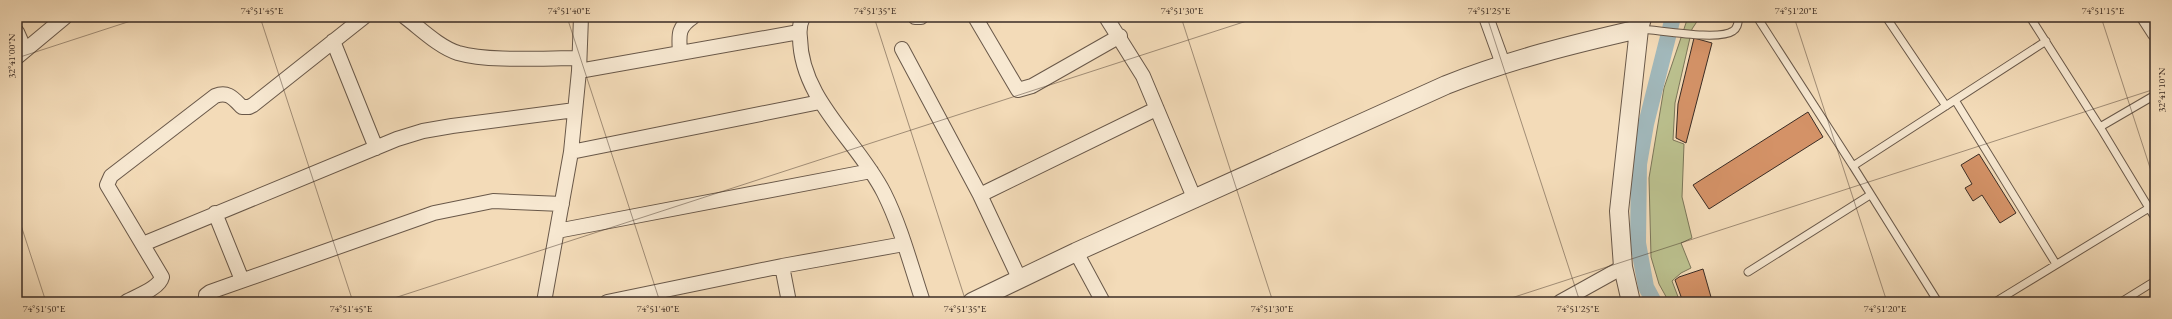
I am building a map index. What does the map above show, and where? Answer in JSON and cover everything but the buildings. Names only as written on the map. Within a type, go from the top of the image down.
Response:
[{"type":"street","points":[[17,32],[21,53],[65,17]]},
{"type":"street","points":[[126,302],[161,282],[162,277],[106,185],[111,176],[215,96],[224,93],[229,94],[242,107],[250,107],[364,17]]},
{"type":"street","points":[[405,17],[442,44],[458,53],[578,65],[680,53],[799,32]]},
{"type":"street","points":[[544,302],[571,152],[581,17]]},
{"type":"street","points":[[680,53],[679,31],[682,26],[693,17]]},
{"type":"street","points":[[803,17],[799,32],[800,47],[804,63],[820,102],[871,171],[885,195],[904,244],[923,302]]},
{"type":"street","points":[[916,17],[921,17]]},
{"type":"street","points":[[975,17],[1018,90],[1032,86],[1120,36]]},
{"type":"street","points":[[1106,17],[1120,36],[1142,76],[1195,200]]},
{"type":"street","points":[[1486,17],[1503,64]]},
{"type":"street","points":[[2144,17],[2155,34]]},
{"type":"street","points":[[972,302],[1076,252],[1195,200],[1446,85],[1503,64],[1641,23],[1619,211],[1623,267],[1631,302]]},
{"type":"street","points":[[333,41],[376,148]]},
{"type":"street","points":[[902,49],[980,195],[1020,280]]},
{"type":"street","points":[[571,152],[820,102]]},
{"type":"street","points":[[980,195],[1156,109]]},
{"type":"street","points":[[143,244],[215,213],[376,148],[423,131],[575,110]]},
{"type":"street","points":[[557,231],[871,171]]},
{"type":"street","points":[[206,302],[206,295],[210,292],[434,213],[455,207],[493,202],[562,204]]},
{"type":"street","points":[[215,213],[242,280]]},
{"type":"street","points":[[607,302],[782,266],[904,244]]},
{"type":"street","points":[[1076,252],[1103,302]]},
{"type":"street","points":[[782,266],[789,302]]},
{"type":"street","points":[[1560,302],[1623,267]]},
{"type":"lane","points":[[1641,23],[1663,30],[1702,35],[1724,34],[1734,31],[1738,26],[1739,17]]},
{"type":"lane","points":[[1757,17],[1853,166],[1935,301]]},
{"type":"lane","points":[[1886,17],[1946,106]]},
{"type":"lane","points":[[2030,17],[2100,127],[2155,218]]},
{"type":"lane","points":[[1853,166],[2046,41]]},
{"type":"lane","points":[[2100,127],[2155,95]]},
{"type":"lane","points":[[1955,100],[2056,264]]},
{"type":"lane","points":[[1748,272],[1870,195]]},
{"type":"lane","points":[[1995,302],[2149,208]]},
{"type":"lane","points":[[2121,302],[2155,281]]},
{"type":"green space","points":[[1688,17],[1700,17],[1692,29],[1675,103],[1673,140],[1684,144],[1682,197],[1692,238],[1681,243],[1691,268],[1681,273],[1672,281],[1680,302],[1669,302],[1659,284],[1651,257],[1649,178],[1664,88]]},
{"type":"waterway","points":[[1654,302],[1646,287],[1638,243],[1639,164],[1646,124],[1673,17]]}]
